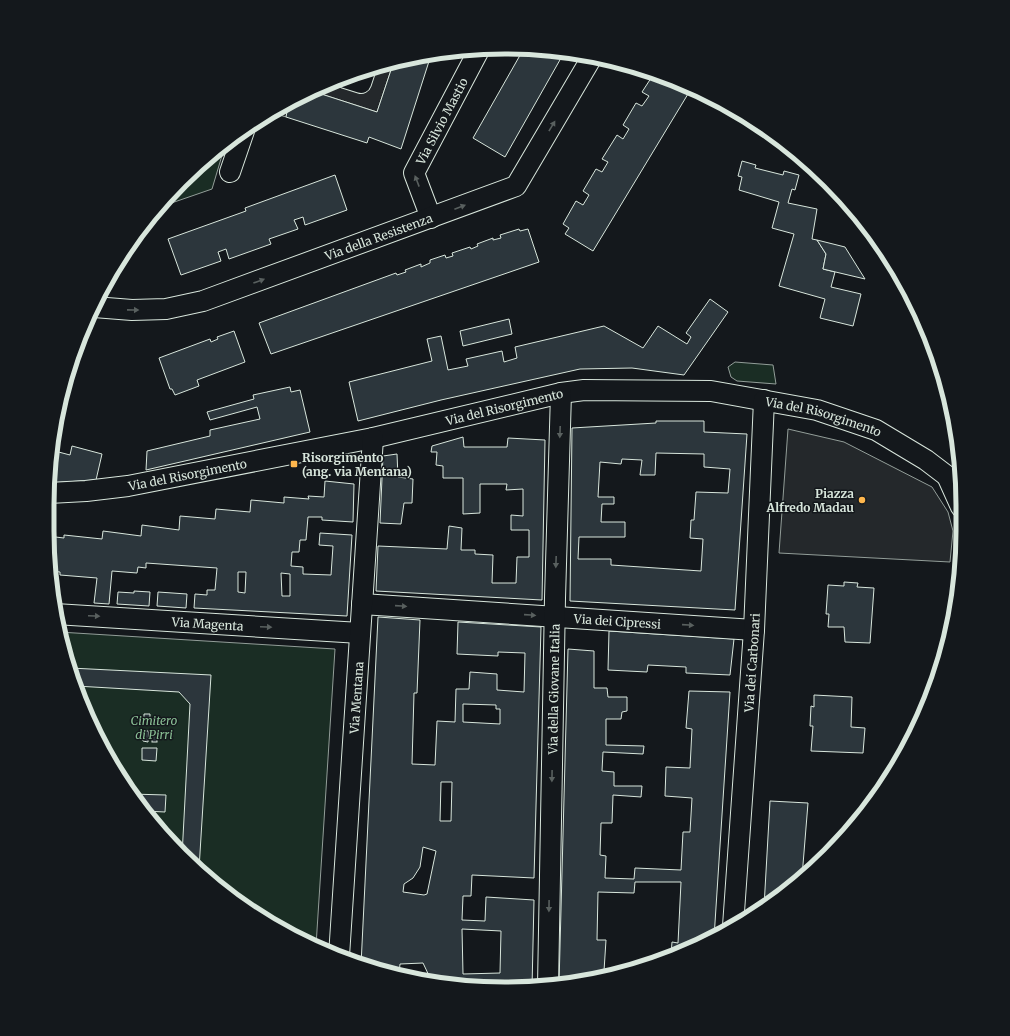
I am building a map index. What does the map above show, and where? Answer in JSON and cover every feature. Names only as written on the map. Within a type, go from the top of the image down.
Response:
[{"type":"street","name":"Via Silvio Mastio","points":[[431,218],[414,173],[476,55]]},
{"type":"street","name":"Via della Resistenza","points":[[100,307],[132,310],[166,309],[203,301],[516,186],[589,62]]},
{"type":"street","points":[[353,80],[361,83],[363,77]]},
{"type":"street","points":[[230,172],[241,139]]},
{"type":"street","name":"Via del Risorgimento","points":[[54,493],[128,486],[373,438],[561,393],[584,390],[711,391],[817,410],[876,430],[926,460],[954,480]]},
{"type":"street","name":"Via della Giovane Italia","points":[[548,980],[561,393]]},
{"type":"street","name":"Via dei Carbonari","points":[[733,920],[754,630],[764,400]]},
{"type":"street","name":"Via Mentana","points":[[339,951],[373,438]]},
{"type":"street","name":"Via dei Cipressi","points":[[362,604],[754,630]]},
{"type":"street","name":"Via Magenta","points":[[62,614],[360,633]]},
{"type":"green space","points":[[223,153],[212,189],[170,203],[186,186]]},
{"type":"green space","points":[[735,362],[773,365],[776,384],[737,381],[731,377],[728,367]]},
{"type":"green space","name":"Cimitero di Pirri","points":[[66,632],[335,649],[316,940],[279,922],[230,889],[186,850],[147,806],[114,756],[88,704],[69,648]]},
{"type":"shaded area","points":[[392,68],[377,112],[321,94],[332,88]]},
{"type":"shaded area","points":[[287,110],[286,117],[279,115]]},
{"type":"shaded area","name":"Piazza Alfredo Madau","points":[[788,429],[844,442],[932,487],[948,512],[953,531],[950,562],[779,553]]},
{"type":"building","points":[[520,55],[561,58],[505,157],[473,138]]},
{"type":"building","points":[[429,61],[401,149],[369,137],[367,143],[286,117],[287,110],[321,94],[377,112],[392,68]]},
{"type":"building","points":[[651,78],[688,93],[593,251],[565,234],[569,228],[563,224],[576,201],[583,205],[589,195],[583,191],[596,169],[602,172],[608,162],[602,159],[617,135],[623,139],[629,129],[623,125],[636,103],[642,106],[649,96],[642,92]]},
{"type":"building","points":[[742,161],[756,165],[755,168],[783,175],[784,171],[799,175],[795,190],[792,189],[788,203],[817,209],[812,239],[817,240],[826,254],[823,269],[835,272],[831,287],[861,294],[853,326],[820,318],[825,299],[779,286],[794,234],[772,228],[779,202],[739,190],[742,177],[738,176]]},
{"type":"building","points":[[335,175],[347,210],[305,225],[303,217],[294,220],[298,229],[269,239],[271,244],[229,259],[226,249],[218,252],[221,261],[181,275],[168,239],[246,211],[245,208]]},
{"type":"building","points":[[519,229],[520,231],[528,229],[539,262],[271,354],[259,323],[396,273],[397,275],[406,272],[405,270],[421,264],[421,267],[430,263],[430,260],[445,255],[446,258],[453,256],[452,253],[470,247],[471,249],[478,246],[477,244],[493,238],[493,240],[501,238],[500,235]]},
{"type":"building","points":[[817,240],[845,247],[865,279],[823,269],[826,254]]},
{"type":"building","points":[[710,299],[728,312],[684,375],[632,368],[580,369],[441,400],[358,421],[349,382],[432,361],[427,339],[441,336],[448,370],[468,366],[466,359],[502,351],[504,362],[517,358],[515,347],[604,326],[643,348],[658,326],[687,344],[691,337],[686,333]]},
{"type":"building","points":[[509,319],[512,334],[463,346],[460,331]]},
{"type":"building","points":[[234,331],[245,362],[197,380],[199,386],[175,395],[172,389],[170,389],[159,358],[210,339],[211,342],[218,339],[217,337]]},
{"type":"building","points":[[290,387],[291,392],[300,390],[310,432],[146,470],[147,451],[210,436],[210,430],[260,419],[257,407],[210,420],[207,412],[254,399],[253,395]]},
{"type":"building","points":[[656,421],[704,421],[704,432],[747,434],[735,610],[570,601],[572,428],[656,423]],"holes":[[[656,453],[704,454],[704,467],[730,469],[728,493],[696,492],[694,520],[691,520],[690,538],[703,539],[701,571],[611,565],[611,559],[578,559],[579,537],[625,537],[625,522],[601,522],[602,504],[614,504],[614,497],[598,497],[600,462],[621,464],[622,459],[642,460],[640,475],[655,475]]]},
{"type":"building","points":[[463,437],[464,447],[507,447],[508,438],[545,440],[542,600],[376,591],[378,546],[447,549],[449,526],[462,528],[461,550],[475,550],[475,554],[493,555],[492,583],[516,583],[517,557],[529,557],[529,530],[511,530],[511,515],[523,516],[523,489],[506,490],[507,484],[480,484],[480,513],[463,514],[463,478],[443,478],[443,466],[436,465],[437,452],[431,452],[432,446]]},
{"type":"building","points":[[72,446],[102,454],[96,480],[55,483],[57,452],[70,455]]},
{"type":"building","points":[[397,454],[398,477],[413,479],[412,503],[404,503],[401,524],[380,523],[383,456]]},
{"type":"building","points":[[325,481],[354,484],[353,522],[322,520],[322,517],[308,517],[306,540],[300,540],[299,552],[292,552],[291,566],[303,567],[303,574],[331,575],[333,546],[319,545],[320,533],[352,535],[347,616],[194,608],[195,594],[207,595],[207,590],[215,590],[217,568],[146,563],[146,568],[138,567],[137,573],[112,571],[109,604],[94,603],[97,578],[60,575],[60,572],[56,572],[54,537],[64,538],[64,535],[102,539],[103,531],[141,536],[142,525],[179,530],[180,516],[215,519],[216,509],[250,512],[251,500],[284,503],[284,497],[309,499],[308,496],[324,497]],"holes":[[[238,572],[246,572],[245,593],[238,592]],[[281,573],[290,574],[290,596],[282,596]]]},
{"type":"building","points":[[844,582],[858,583],[857,587],[874,588],[870,643],[845,642],[844,627],[828,627],[829,614],[826,614],[828,585],[844,586]]},
{"type":"building","points":[[134,591],[150,592],[149,606],[117,604],[118,592],[134,593]]},
{"type":"building","points":[[158,592],[187,594],[186,608],[157,606]]},
{"type":"building","points":[[378,617],[420,620],[417,693],[414,693],[412,764],[435,765],[437,721],[455,722],[456,689],[469,689],[470,672],[497,674],[497,690],[524,692],[525,653],[498,652],[498,656],[457,654],[458,622],[541,627],[534,878],[472,875],[471,896],[463,896],[462,920],[485,921],[486,897],[534,900],[532,981],[476,981],[446,978],[429,975],[423,963],[400,964],[399,969],[361,958]],"holes":[[[463,704],[496,705],[496,709],[500,709],[500,724],[463,722]],[[441,782],[452,782],[451,821],[440,821]],[[423,847],[436,851],[427,894],[424,895],[403,892],[404,884],[413,878],[420,867]],[[462,929],[501,931],[500,973],[463,974]]]},
{"type":"building","points":[[609,631],[734,639],[730,675],[686,673],[686,667],[648,665],[647,672],[608,670]]},
{"type":"building","points":[[568,649],[594,651],[594,688],[607,688],[608,697],[627,697],[627,711],[622,712],[621,719],[606,719],[606,745],[644,746],[643,754],[603,752],[602,771],[614,772],[614,786],[642,786],[641,797],[613,795],[612,823],[601,823],[600,855],[606,856],[605,878],[634,879],[635,868],[681,870],[683,832],[690,832],[692,798],[665,796],[666,767],[690,768],[692,729],[686,728],[689,691],[730,692],[715,930],[671,950],[672,942],[678,943],[681,882],[635,882],[634,893],[598,892],[597,940],[606,940],[604,971],[559,978]]},
{"type":"building","points":[[76,668],[211,675],[199,862],[183,846],[190,704],[179,692],[82,686]]},
{"type":"building","points":[[814,695],[852,697],[851,727],[865,728],[863,753],[811,751],[813,726],[810,726],[811,706],[814,707]]},
{"type":"building","points":[[144,714],[150,714],[150,725],[144,724]]},
{"type":"building","points":[[143,731],[149,731],[148,742],[143,741]]},
{"type":"building","points":[[152,732],[157,732],[157,742],[152,742]]},
{"type":"building","points":[[142,748],[157,748],[156,761],[142,760]]},
{"type":"building","points":[[139,794],[166,795],[165,812],[152,811]]},
{"type":"building","points":[[770,801],[808,803],[803,869],[764,900]]},
{"type":"tram line","points":[[894,277],[896,281]]},
{"type":"place","name":"Risorgimento (ang. via Mentana)","points":[[294,464]]},
{"type":"place","name":"Piazza Alfredo Madau","points":[[862,500]]}]
